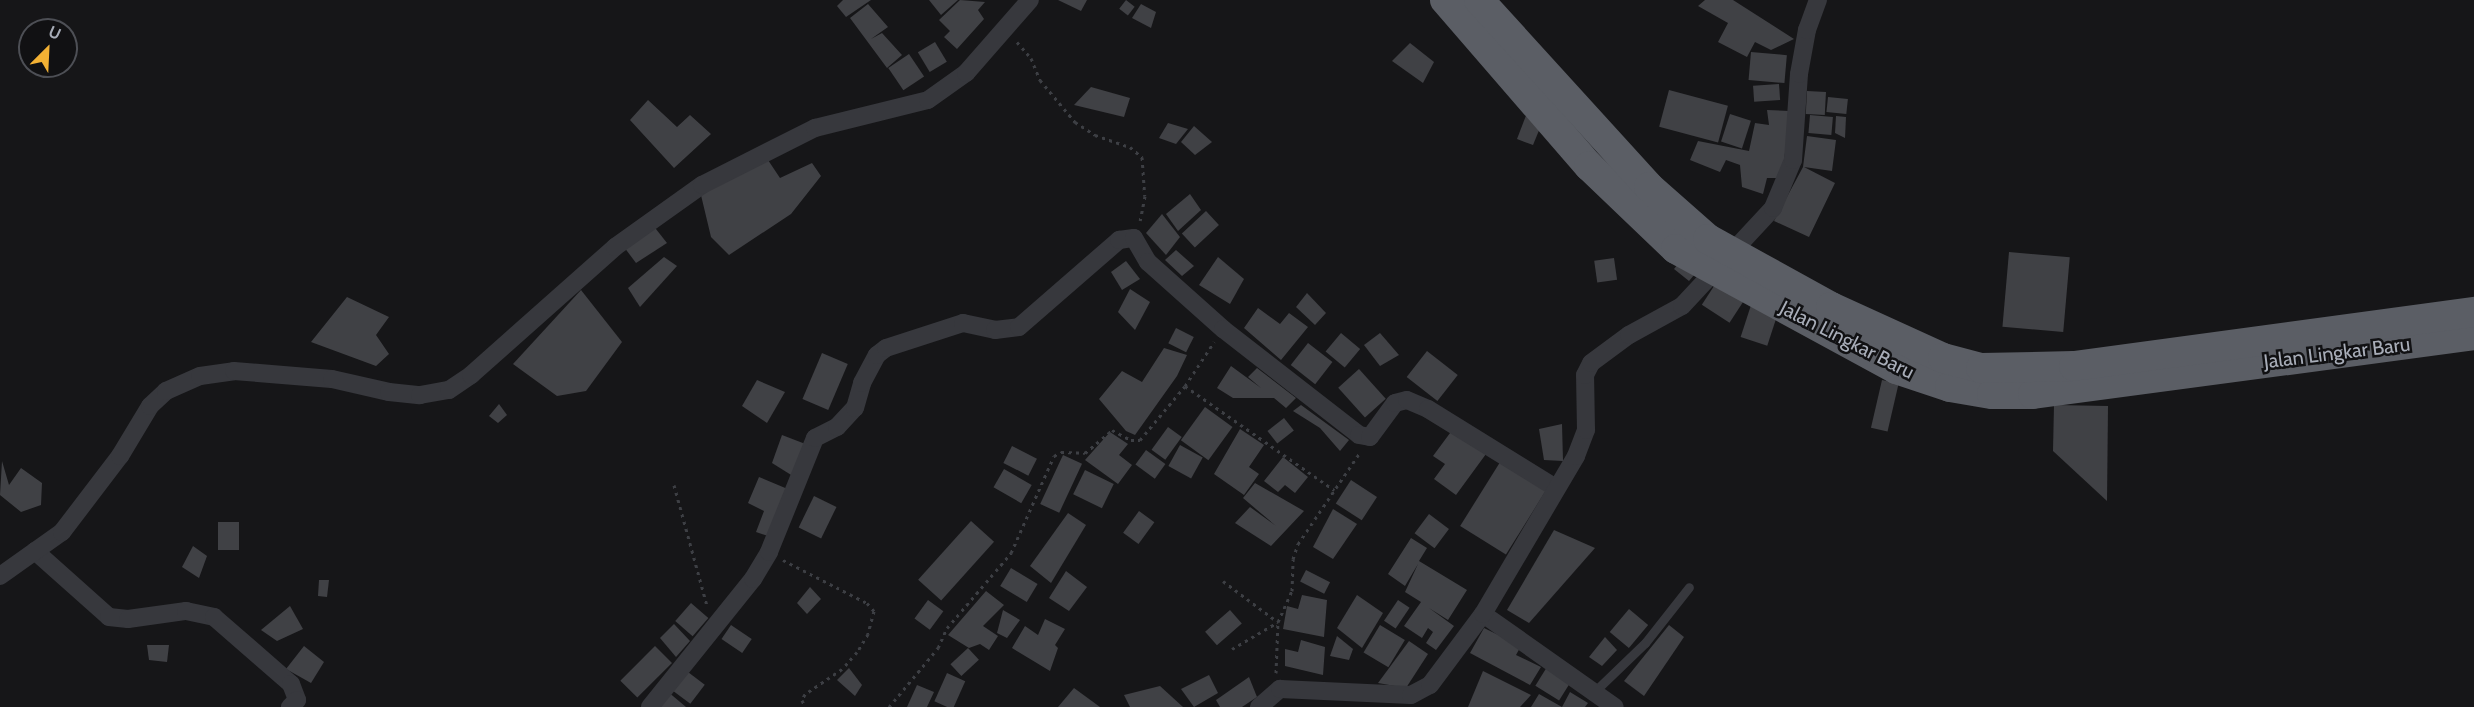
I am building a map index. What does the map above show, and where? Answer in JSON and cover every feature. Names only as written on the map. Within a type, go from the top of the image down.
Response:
[{"type":"highway","name":"Jalan Lingkar Baru","points":[[1445,0],[1589,166],[1676,249],[1722,263],[1831,307],[1943,358],[1981,368],[2074,366],[2474,312]]},
{"type":"highway","name":"Jalan Lingkar Baru","points":[[1479,0],[1649,187],[1708,239],[1722,263],[1896,369],[1950,387],[1992,394],[2069,390],[2474,335]]},
{"type":"street","points":[[0,576],[62,532],[120,456],[150,406],[166,391],[200,376],[234,371],[332,379],[389,392],[420,395],[449,390],[471,375],[615,247],[702,185],[815,128],[928,100],[966,73],[1030,0]]},
{"type":"street","points":[[1259,707],[1280,689],[1417,694],[1430,685],[1483,614],[1576,456],[1586,430],[1585,375],[1591,363],[1629,335],[1682,306],[1773,208],[1793,160],[1799,74],[1807,30],[1818,0]]},
{"type":"street","points":[[650,707],[714,631],[769,552],[815,438],[837,427],[855,408],[862,383],[877,355],[886,348],[963,323],[995,330],[1019,327],[1119,240],[1134,238],[1148,262],[1223,329],[1349,429],[1370,437],[1395,403],[1407,400],[1428,409],[1556,488]]},
{"type":"street","points":[[35,551],[109,617],[128,619],[186,611],[214,617],[291,684],[297,700],[290,707]]},
{"type":"street","points":[[1483,614],[1615,707]]},
{"type":"lane","points":[[1594,692],[1645,643],[1689,587]]},
{"type":"path","points":[[1018,15],[1013,35],[1032,58],[1040,80],[1061,108],[1095,135],[1130,147],[1142,157],[1145,196],[1134,238]]},
{"type":"path","points":[[889,707],[938,648],[944,632],[1011,553],[1054,456],[1061,452],[1085,453],[1109,430],[1140,440],[1185,386],[1223,329]]},
{"type":"path","points":[[1185,386],[1334,490]]},
{"type":"path","points":[[1280,689],[1274,665],[1278,622],[1292,591],[1293,559],[1298,544],[1370,437]]},
{"type":"path","points":[[674,485],[714,631]]},
{"type":"path","points":[[769,552],[867,603],[874,612],[868,634],[852,659],[805,694],[802,700],[805,707]]},
{"type":"path","points":[[1223,581],[1278,622]]},
{"type":"path","points":[[1232,649],[1278,622]]},
{"type":"building","points":[[843,0],[871,0],[846,17],[837,6]]},
{"type":"building","points":[[929,0],[958,0],[941,15]]},
{"type":"building","points":[[960,0],[985,2],[978,10],[984,19],[957,49],[944,37],[950,31],[939,20]]},
{"type":"building","points":[[1058,0],[1087,0],[1081,11]]},
{"type":"building","points":[[1126,0],[1135,7],[1128,15],[1119,9]]},
{"type":"building","points":[[1705,0],[1733,0],[1794,39],[1771,50],[1755,42],[1747,57],[1718,42],[1728,23],[1698,6]]},
{"type":"building","points":[[868,4],[888,27],[871,39],[882,33],[902,55],[887,68],[850,18]]},
{"type":"building","points":[[1141,4],[1156,12],[1151,28],[1132,18]]},
{"type":"building","points":[[935,42],[947,62],[930,72],[918,52]]},
{"type":"building","points":[[1410,43],[1434,62],[1423,83],[1392,61]]},
{"type":"building","points":[[1751,52],[1787,55],[1784,83],[1749,80]]},
{"type":"building","points":[[909,54],[924,76],[903,90],[888,68]]},
{"type":"building","points":[[1779,84],[1780,100],[1754,102],[1753,86]]},
{"type":"building","points":[[1091,87],[1130,98],[1124,117],[1074,105]]},
{"type":"building","points":[[1669,90],[1728,106],[1718,142],[1659,127]]},
{"type":"building","points":[[1807,91],[1826,92],[1825,115],[1806,114]]},
{"type":"building","points":[[1828,97],[1848,99],[1846,114],[1826,112]]},
{"type":"building","points":[[648,100],[677,127],[690,115],[711,134],[674,168],[630,120]]},
{"type":"building","points":[[1767,110],[1790,111],[1782,178],[1767,178],[1763,194],[1742,187],[1740,165],[1726,160],[1720,172],[1690,160],[1698,141],[1749,151],[1755,123],[1769,125]]},
{"type":"building","points":[[1527,113],[1540,128],[1533,145],[1517,139]]},
{"type":"building","points":[[1730,114],[1751,121],[1742,148],[1721,142]]},
{"type":"building","points":[[1810,115],[1833,117],[1831,135],[1808,133]]},
{"type":"building","points":[[1836,116],[1846,117],[1845,138],[1835,133]]},
{"type":"building","points":[[1168,123],[1188,129],[1176,144],[1159,138]]},
{"type":"building","points":[[1194,126],[1212,142],[1195,155],[1181,142]]},
{"type":"building","points":[[1807,136],[1836,140],[1832,171],[1804,167],[1835,183],[1809,237],[1774,221],[1803,167]]},
{"type":"building","points":[[768,160],[780,178],[812,163],[821,176],[791,214],[729,255],[711,237],[700,191]]},
{"type":"building","points":[[1190,194],[1201,210],[1178,231],[1166,214]]},
{"type":"building","points":[[1206,211],[1219,225],[1195,247],[1182,234]]},
{"type":"building","points":[[1162,214],[1180,237],[1166,255],[1146,233]]},
{"type":"building","points":[[652,224],[667,243],[636,263],[624,247]]},
{"type":"building","points":[[1176,250],[1194,266],[1182,276],[1165,260]]},
{"type":"building","points":[[2009,252],[2070,257],[2063,332],[2002,327]]},
{"type":"building","points":[[664,257],[677,266],[640,307],[628,288]]},
{"type":"building","points":[[1218,257],[1244,279],[1230,304],[1199,285]]},
{"type":"building","points":[[1614,258],[1617,280],[1597,283],[1594,261]]},
{"type":"building","points":[[1683,258],[1700,268],[1689,281],[1674,269]]},
{"type":"building","points":[[1126,261],[1140,279],[1122,290],[1111,272]]},
{"type":"building","points":[[1716,283],[1744,301],[1730,323],[1702,305]]},
{"type":"building","points":[[1130,289],[1150,302],[1135,330],[1118,312]]},
{"type":"building","points":[[581,290],[622,342],[586,391],[557,396],[513,364]]},
{"type":"building","points":[[1307,293],[1326,313],[1315,325],[1296,307]]},
{"type":"building","points":[[347,297],[389,317],[376,335],[389,354],[376,366],[311,342]]},
{"type":"building","points":[[1753,299],[1780,308],[1767,346],[1741,337]]},
{"type":"building","points":[[1258,308],[1280,324],[1289,313],[1308,327],[1281,360],[1244,328]]},
{"type":"building","points":[[1176,328],[1194,337],[1186,352],[1168,343]]},
{"type":"building","points":[[1341,333],[1360,349],[1345,367],[1326,351]]},
{"type":"building","points":[[1380,333],[1399,355],[1380,366],[1364,345]]},
{"type":"building","points":[[1308,343],[1332,362],[1315,384],[1291,365]]},
{"type":"building","points":[[1164,348],[1187,355],[1177,376],[1135,435],[1126,431],[1099,399],[1122,371],[1142,382]]},
{"type":"building","points":[[1427,351],[1458,375],[1437,401],[1407,377]]},
{"type":"building","points":[[822,353],[848,364],[828,410],[802,399]]},
{"type":"building","points":[[1231,366],[1261,388],[1248,377],[1257,368],[1296,398],[1286,408],[1274,398],[1233,398],[1217,388]]},
{"type":"building","points":[[1359,369],[1386,399],[1365,417],[1338,388]]},
{"type":"building","points":[[757,380],[785,392],[767,423],[742,406]]},
{"type":"building","points":[[1882,380],[1899,384],[1888,432],[1871,428]]},
{"type":"building","points":[[499,404],[507,415],[498,423],[489,416]]},
{"type":"building","points":[[1301,405],[1349,440],[1340,451],[1320,428],[1293,411]]},
{"type":"building","points":[[2054,405],[2108,406],[2107,501],[2053,451]]},
{"type":"building","points":[[1205,407],[1233,427],[1208,460],[1181,440]]},
{"type":"building","points":[[1284,418],[1294,431],[1277,444],[1267,431]]},
{"type":"building","points":[[1562,424],[1563,461],[1544,460],[1539,429]]},
{"type":"building","points":[[1168,427],[1182,437],[1165,460],[1152,450]]},
{"type":"building","points":[[1240,429],[1264,445],[1249,467],[1259,474],[1244,495],[1214,474]]},
{"type":"building","points":[[1453,429],[1486,454],[1456,495],[1434,479],[1445,464],[1433,456]]},
{"type":"building","points":[[1110,432],[1128,444],[1119,455],[1132,465],[1118,484],[1085,460]]},
{"type":"building","points":[[782,435],[808,445],[796,478],[772,463]]},
{"type":"building","points":[[1180,445],[1203,458],[1191,479],[1168,466]]},
{"type":"building","points":[[1012,446],[1037,459],[1028,476],[1003,463]]},
{"type":"building","points":[[1146,450],[1165,464],[1155,479],[1135,465]]},
{"type":"building","points":[[1063,455],[1082,464],[1059,513],[1040,504]]},
{"type":"building","points":[[1283,457],[1308,477],[1295,493],[1285,485],[1278,492],[1264,481]]},
{"type":"building","points":[[1502,459],[1548,488],[1506,555],[1460,526]]},
{"type":"building","points":[[2,461],[9,485],[21,468],[42,483],[41,505],[21,512],[0,495]]},
{"type":"building","points":[[1004,469],[1032,485],[1021,503],[994,487]]},
{"type":"building","points":[[1085,470],[1114,484],[1102,508],[1073,494]]},
{"type":"building","points":[[759,477],[790,490],[771,537],[756,532],[764,511],[748,503]]},
{"type":"building","points":[[1351,480],[1377,497],[1362,520],[1336,503]]},
{"type":"building","points":[[1255,483],[1304,511],[1271,546],[1235,523],[1250,507],[1276,526],[1243,498]]},
{"type":"building","points":[[814,496],[836,507],[821,538],[799,527]]},
{"type":"building","points":[[1333,509],[1357,524],[1333,559],[1313,547]]},
{"type":"building","points":[[1139,511],[1154,522],[1139,544],[1123,533]]},
{"type":"building","points":[[1068,513],[1086,525],[1051,583],[1030,566]]},
{"type":"building","points":[[1429,514],[1449,529],[1435,548],[1415,533]]},
{"type":"building","points":[[971,521],[994,542],[941,600],[918,580]]},
{"type":"building","points":[[218,522],[239,522],[239,550],[218,550]]},
{"type":"building","points":[[1554,530],[1595,548],[1529,623],[1507,610]]},
{"type":"building","points":[[1411,538],[1427,548],[1419,561],[1467,590],[1448,620],[1429,608],[1454,626],[1436,650],[1426,643],[1433,632],[1428,628],[1422,638],[1404,626],[1421,602],[1405,592],[1418,564],[1405,586],[1388,574]]},
{"type":"building","points":[[193,546],[207,556],[199,578],[182,567]]},
{"type":"building","points":[[1011,568],[1038,584],[1027,602],[1000,586]]},
{"type":"building","points":[[1306,570],[1330,582],[1324,594],[1300,582]]},
{"type":"building","points":[[1066,571],[1087,587],[1069,611],[1049,598]]},
{"type":"building","points":[[319,580],[329,580],[327,597],[318,596]]},
{"type":"building","points":[[810,587],[821,599],[807,614],[797,603]]},
{"type":"building","points":[[986,591],[1004,605],[983,626],[998,636],[989,650],[980,644],[969,648],[948,635]]},
{"type":"building","points":[[1302,595],[1327,600],[1324,637],[1283,629],[1287,606],[1298,609]]},
{"type":"building","points":[[1357,595],[1383,613],[1362,648],[1337,628]]},
{"type":"building","points":[[928,600],[943,611],[930,630],[914,619]]},
{"type":"building","points":[[1398,600],[1410,608],[1396,629],[1384,621]]},
{"type":"building","points":[[691,603],[708,618],[693,636],[675,621]]},
{"type":"building","points":[[290,606],[303,629],[277,641],[261,630]]},
{"type":"building","points":[[1629,609],[1648,625],[1629,648],[1610,632]]},
{"type":"building","points":[[1003,610],[1020,620],[1007,638],[997,633]]},
{"type":"building","points":[[1230,610],[1242,624],[1217,645],[1205,632]]},
{"type":"building","points":[[1045,619],[1065,629],[1055,645],[1058,648],[1050,671],[1012,648],[1025,626],[1038,635]]},
{"type":"building","points":[[674,624],[690,641],[676,657],[660,638]]},
{"type":"building","points":[[731,625],[752,639],[742,653],[721,639]]},
{"type":"building","points":[[1380,625],[1405,640],[1388,667],[1364,652]]},
{"type":"building","points":[[1669,625],[1684,637],[1644,696],[1624,681]]},
{"type":"building","points":[[1484,628],[1521,646],[1516,655],[1541,667],[1530,685],[1470,653]]},
{"type":"building","points":[[1337,636],[1353,649],[1349,660],[1330,656]]},
{"type":"building","points":[[1605,637],[1617,650],[1602,666],[1589,657]]},
{"type":"building","points":[[1301,640],[1325,647],[1323,675],[1285,666],[1285,649],[1298,652]]},
{"type":"building","points":[[1409,641],[1428,654],[1406,688],[1378,683]]},
{"type":"building","points":[[147,645],[169,645],[167,662],[149,660]]},
{"type":"building","points":[[304,646],[324,662],[311,683],[286,669]]},
{"type":"building","points":[[655,646],[672,663],[637,698],[620,681]]},
{"type":"building","points":[[968,648],[979,660],[961,676],[950,664]]},
{"type":"building","points":[[1547,667],[1571,682],[1559,700],[1535,686]]},
{"type":"building","points":[[849,668],[862,685],[855,696],[837,680]]},
{"type":"building","points":[[684,669],[705,685],[690,704],[670,688]]},
{"type":"building","points":[[1483,671],[1531,695],[1520,707],[1468,707]]},
{"type":"building","points":[[947,673],[965,681],[954,707],[947,707],[934,701]]},
{"type":"building","points":[[1209,675],[1218,693],[1194,707],[1181,689]]},
{"type":"building","points":[[1249,677],[1257,697],[1242,707],[1220,707],[1216,700]]},
{"type":"building","points":[[917,685],[934,692],[927,707],[907,707]]},
{"type":"building","points":[[1160,686],[1183,707],[1130,707],[1124,695]]},
{"type":"building","points":[[1074,688],[1100,707],[1058,707]]},
{"type":"building","points":[[667,691],[686,707],[656,707]]},
{"type":"building","points":[[1570,692],[1588,703],[1585,707],[1562,707]]},
{"type":"building","points":[[1539,694],[1562,707],[1531,707]]}]
